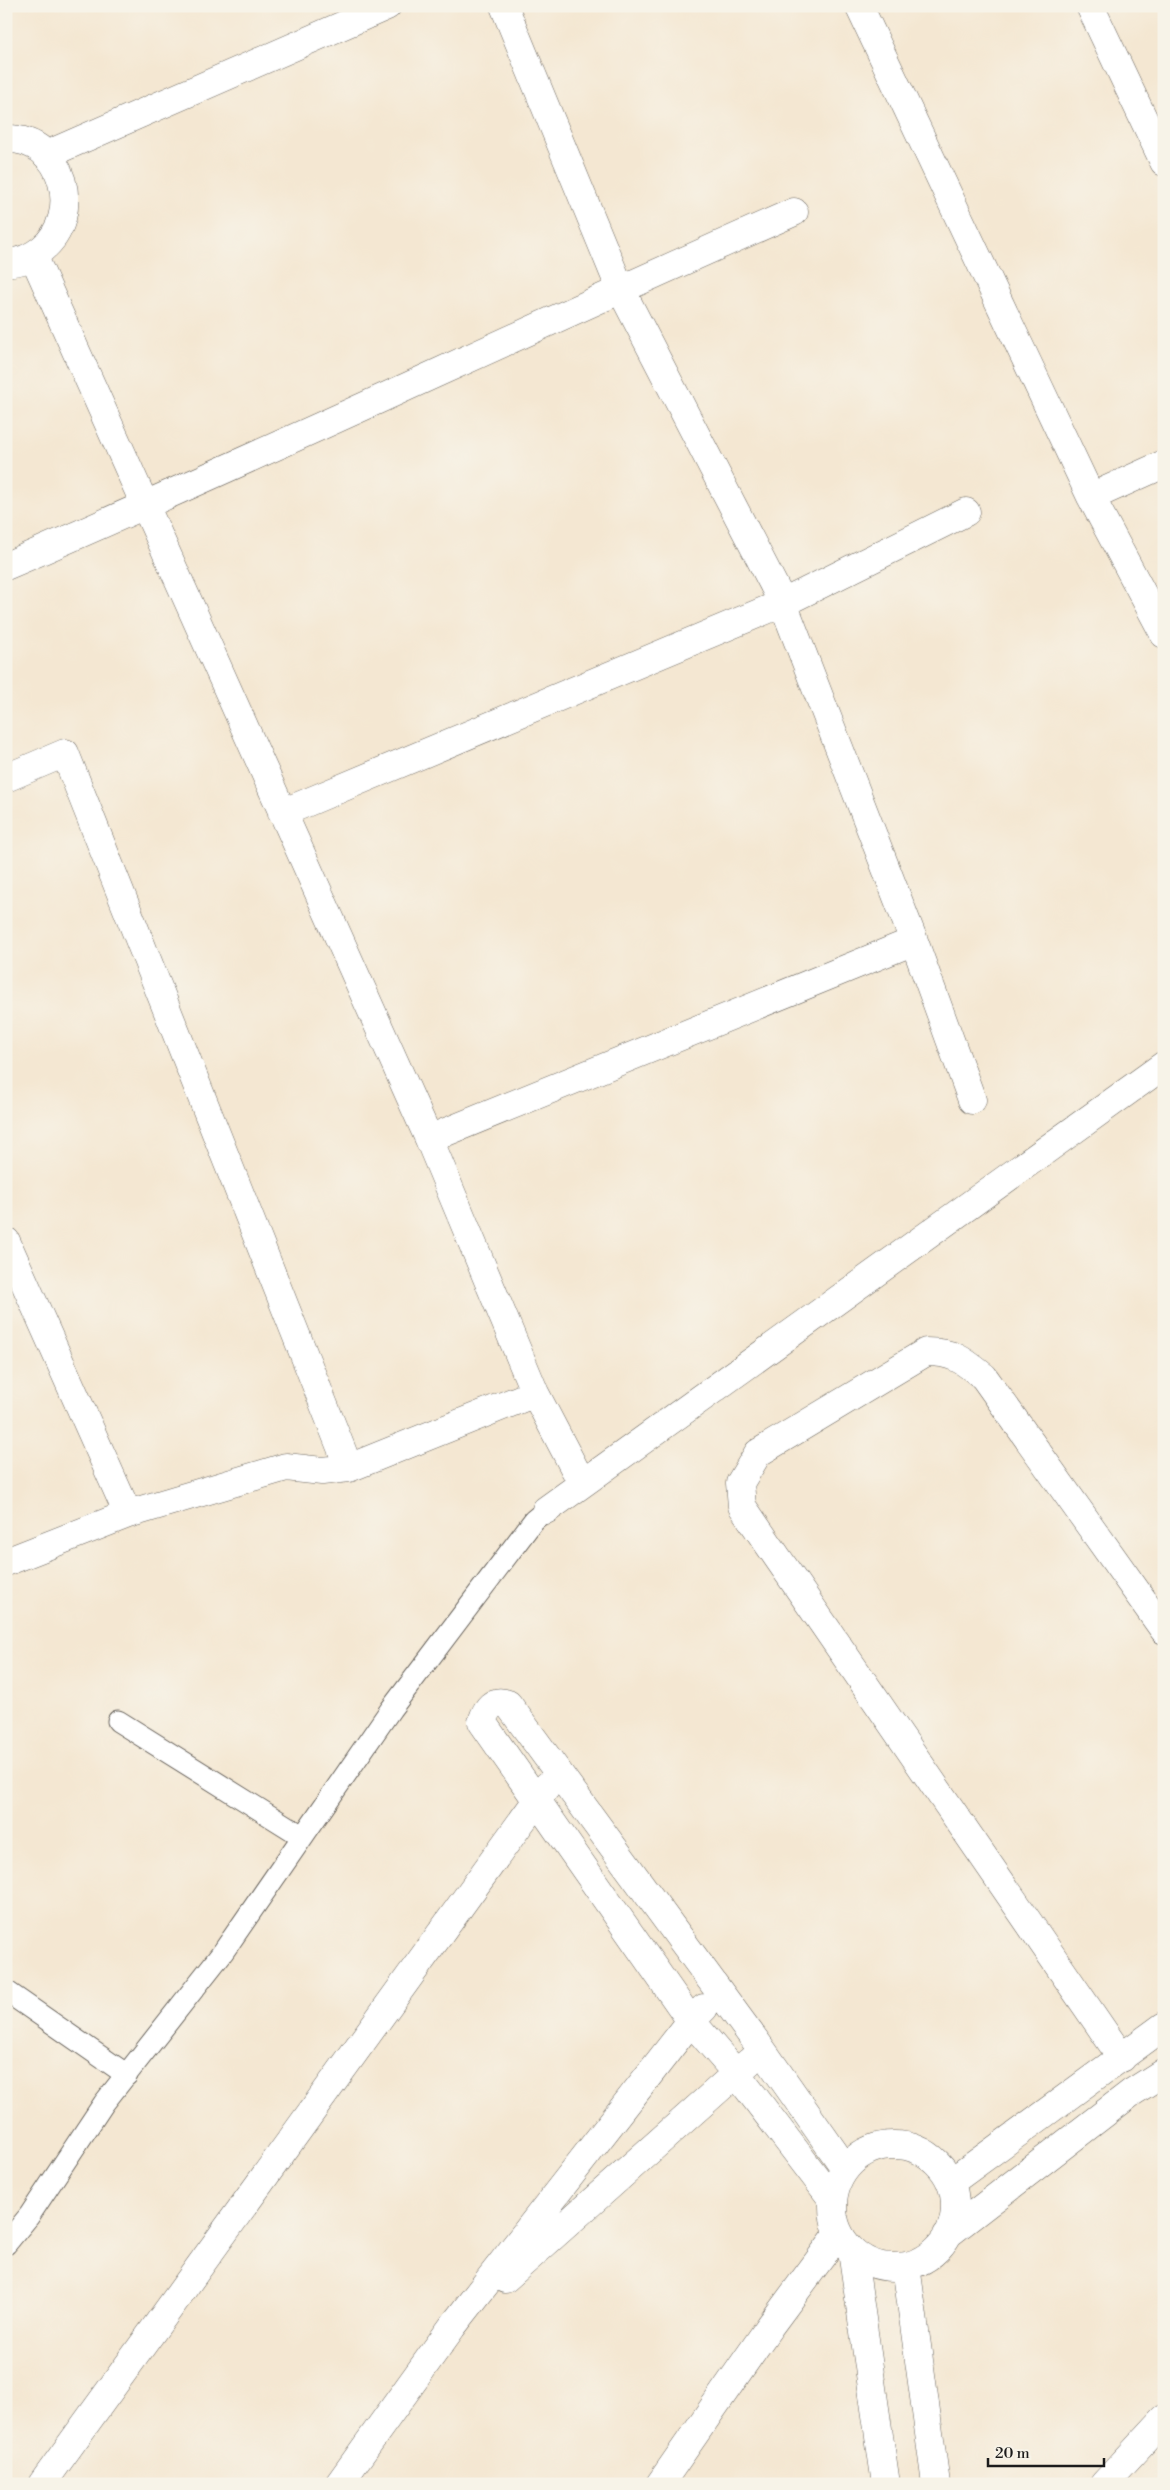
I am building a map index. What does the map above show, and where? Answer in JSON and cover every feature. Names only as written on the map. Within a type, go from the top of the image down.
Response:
[{"type":"street","points":[[46,155],[387,6]]},
{"type":"street","points":[[504,6],[620,288],[783,603],[914,941],[972,1100]]},
{"type":"street","points":[[859,6],[1091,497],[1164,634]]},
{"type":"street","points":[[1090,6],[1164,162]]},
{"type":"street","points":[[6,139],[30,144],[46,155],[58,170],[65,189],[65,208],[60,227],[48,243],[33,255],[6,262]]},
{"type":"street","points":[[6,566],[145,506],[620,288],[794,212]]},
{"type":"street","points":[[33,255],[429,1139],[535,1393],[582,1483]]},
{"type":"street","points":[[1091,497],[1164,464]]},
{"type":"street","points":[[282,813],[783,603],[966,512]]},
{"type":"street","points":[[6,778],[65,753],[349,1468]]},
{"type":"street","points":[[429,1139],[914,941]]},
{"type":"street","points":[[546,1510],[1164,1064]]},
{"type":"street","points":[[6,1241],[128,1514]]},
{"type":"street","points":[[1122,2058],[742,1506],[740,1483],[758,1452],[926,1352],[944,1352],[959,1357],[984,1377],[1164,1630]]},
{"type":"street","points":[[6,1562],[128,1514],[286,1467],[322,1471],[349,1468],[535,1393]]},
{"type":"street","points":[[833,2200],[736,2073],[691,2020],[482,1722],[486,1710],[493,1703],[502,1702],[508,1704],[763,2051],[845,2168]]},
{"type":"street","points":[[42,2484],[558,1772]]},
{"type":"street","points":[[339,2484],[452,2327],[691,2020],[719,1993]]},
{"type":"street","points":[[951,2182],[1164,2026]]},
{"type":"street","points":[[452,2327],[763,2051]]},
{"type":"street","points":[[846,2242],[866,2261],[886,2266],[906,2266],[929,2254],[948,2235],[1131,2094],[1164,2072]]},
{"type":"street","points":[[886,2484],[846,2242],[834,2217],[833,2200],[837,2183],[845,2168],[859,2155],[875,2147],[893,2145],[911,2147],[928,2154],[942,2167],[951,2182],[955,2200],[948,2235]]},
{"type":"street","points":[[660,2484],[770,2326],[846,2242]]},
{"type":"street","points":[[906,2266],[936,2484]]},
{"type":"street","points":[[1104,2484],[1164,2418]]},
{"type":"lane","points":[[6,2244],[29,2216],[104,2104],[223,1952],[390,1709],[534,1520],[546,1510]]},
{"type":"lane","points":[[118,1721],[302,1836]]},
{"type":"lane","points":[[6,1991],[126,2075]]}]
